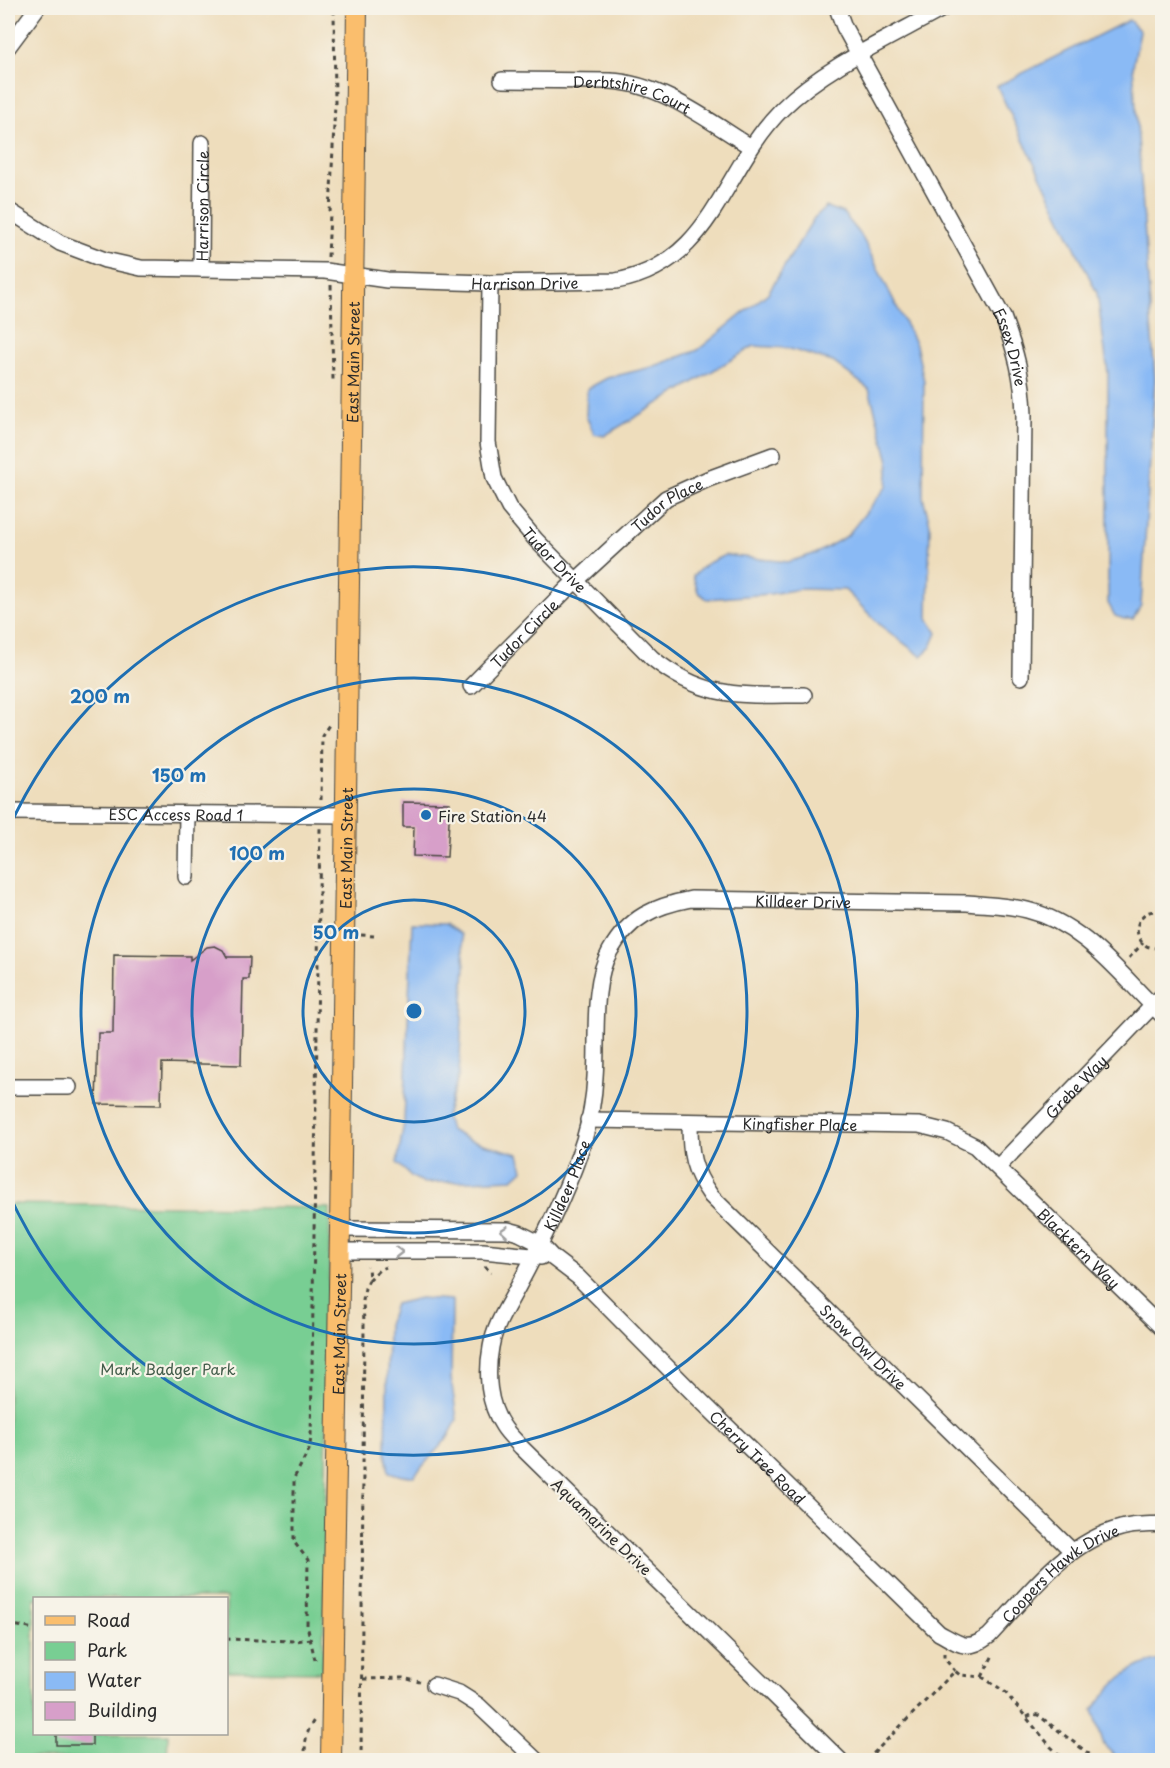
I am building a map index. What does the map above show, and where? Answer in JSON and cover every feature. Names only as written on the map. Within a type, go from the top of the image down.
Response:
[{"type":"main road","name":"East Main Street","points":[[331,1761],[357,8]]},
{"type":"street","points":[[8,47],[37,8]]},
{"type":"street","name":"Essex Drive","points":[[837,8],[844,27],[998,308],[1018,358],[1024,391],[1021,677]]},
{"type":"street","name":"Harrison Drive","points":[[8,210],[60,243],[105,260],[141,268],[325,271],[387,280],[490,282],[616,280],[645,273],[665,262],[693,240],[751,147],[782,109],[808,87],[944,8]]},
{"type":"street","name":"Derbtshire Court","points":[[502,80],[610,81],[644,86],[665,95],[751,147]]},
{"type":"street","name":"Harrison Circle","points":[[201,269],[202,143]]},
{"type":"street","name":"Tudor Drive","points":[[490,282],[488,442],[494,478],[509,508],[536,540],[652,658],[683,680],[708,689],[733,694],[804,695]]},
{"type":"street","name":"Tudor Place","points":[[577,580],[666,498],[708,479],[773,455]]},
{"type":"street","name":"Tudor Circle","points":[[471,686],[577,580]]},
{"type":"street","name":"ESC Access Road 1","points":[[8,812],[346,815]]},
{"type":"street","points":[[186,877],[187,814]]},
{"type":"street","name":"Killdeer Drive","points":[[588,1120],[595,1080],[601,975],[609,952],[636,920],[653,909],[670,903],[691,899],[967,903],[1028,910],[1053,919],[1078,934],[1159,1006]]},
{"type":"street","name":"Grebe Way","points":[[998,1167],[1159,1006]]},
{"type":"street","points":[[8,1087],[69,1088]]},
{"type":"street","name":"Kingfisher Place","points":[[588,1120],[919,1125],[947,1132],[975,1146],[998,1167]]},
{"type":"street","name":"Killdeer Place","points":[[537,1249],[566,1188],[584,1140],[588,1120]]},
{"type":"street","name":"Snow Owl Drive","points":[[690,1123],[690,1152],[702,1183],[711,1196],[1072,1551]]},
{"type":"street","name":"Blacktern Way","points":[[998,1167],[1162,1328]]},
{"type":"street","name":"Cherry Tree Road","points":[[340,1229],[508,1230],[519,1233],[537,1249],[578,1277],[695,1395],[939,1633],[958,1645],[969,1647]]},
{"type":"street","points":[[340,1251],[537,1249]]},
{"type":"street","name":"Aquamarine Drive","points":[[537,1249],[497,1324],[491,1347],[489,1391],[503,1426],[521,1447],[840,1761]]},
{"type":"street","name":"Coopers Hawk Drive","points":[[969,1647],[989,1636],[1072,1551],[1099,1535],[1121,1528],[1162,1524]]},
{"type":"street","points":[[434,1685],[459,1693],[478,1705],[536,1761]]},
{"type":"path","points":[[327,253],[335,103],[334,8]]},
{"type":"path","points":[[331,285],[332,355]]},
{"type":"path","points":[[321,797],[322,735],[332,715]]},
{"type":"path","points":[[315,1657],[306,1608],[308,1560],[294,1542],[294,1478],[309,1450],[311,1438],[320,841]]},
{"type":"path","points":[[1162,912],[1149,912],[1140,919],[1137,929],[1143,943],[1155,949],[1162,947]]},
{"type":"path","points":[[361,935],[374,936]]},
{"type":"path","points":[[1129,958],[1143,943]]},
{"type":"path","points":[[361,1761],[363,1301],[369,1280],[368,1251]]},
{"type":"path","points":[[8,1624],[33,1629]]},
{"type":"path","points":[[228,1639],[296,1641],[310,1639]]},
{"type":"path","points":[[944,1649],[944,1658],[960,1676],[982,1677],[1004,1691],[1065,1761]]},
{"type":"path","points":[[982,1677],[994,1653]]},
{"type":"path","points":[[867,1761],[955,1671]]},
{"type":"path","points":[[363,1679],[403,1678],[434,1685]]},
{"type":"path","points":[[1027,1717],[1033,1714],[1038,1716],[1097,1761]]},
{"type":"green space","name":"Mark Badger Park","points":[[8,1204],[330,1208],[323,1672],[228,1671],[228,1597],[33,1597],[33,1735],[168,1735],[167,1760],[8,1758]]},
{"type":"water","points":[[1129,20],[1140,31],[1133,66],[1155,379],[1141,605],[1133,619],[1124,619],[1115,616],[1108,603],[1108,373],[1097,293],[997,86]]},
{"type":"water","points":[[826,207],[843,213],[861,235],[916,345],[924,381],[923,497],[930,524],[928,618],[937,633],[931,647],[921,656],[881,626],[845,590],[800,589],[707,599],[698,592],[693,576],[706,564],[725,555],[788,562],[817,553],[847,536],[887,486],[889,461],[869,389],[833,362],[787,348],[754,346],[604,436],[594,434],[586,416],[587,389],[607,378],[652,367],[698,350],[768,293],[814,218]]},
{"type":"water","points":[[412,923],[446,924],[461,935],[465,965],[459,1074],[446,1116],[450,1130],[469,1140],[519,1154],[523,1170],[513,1179],[424,1183],[412,1177],[397,1163],[404,1123]]},
{"type":"water","points":[[420,1298],[452,1300],[451,1378],[457,1420],[448,1437],[414,1476],[402,1476],[389,1472],[386,1454],[388,1325],[395,1304]]},
{"type":"water","points":[[1162,1660],[1162,1760],[1119,1760],[1104,1745],[1093,1710],[1122,1677],[1140,1666]]},
{"type":"building","points":[[403,802],[450,803],[447,857],[413,856],[414,827],[403,827]]},
{"type":"building","points":[[215,946],[223,950],[227,957],[250,957],[249,979],[243,979],[241,1065],[162,1063],[161,1105],[96,1104],[98,1033],[113,1033],[114,955],[190,956],[190,960],[207,947]]},
{"type":"building","points":[[56,1735],[92,1735],[92,1745],[56,1745]]},
{"type":"place","name":"Fire Station 44","points":[[426,815]]}]
